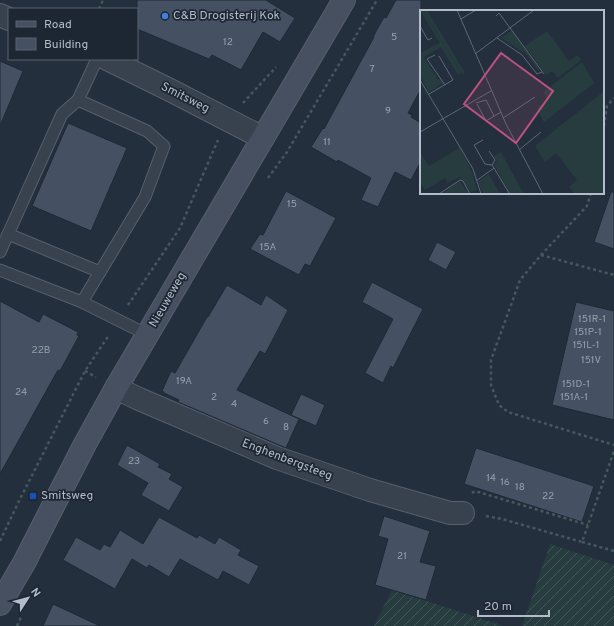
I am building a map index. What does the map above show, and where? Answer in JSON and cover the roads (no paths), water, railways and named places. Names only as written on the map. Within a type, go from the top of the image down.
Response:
[{"type":"street","name":"Nieuweweg","points":[[0,604],[24,563],[71,471],[116,388],[344,0]]},
{"type":"street","name":"Smitsweg","points":[[109,60],[264,138]]},
{"type":"street","name":"Enghenbergsteeg","points":[[116,388],[277,458],[370,490],[457,513]]},
{"type":"lane","points":[[0,252],[62,114],[78,100],[97,60]]},
{"type":"lane","points":[[78,100],[147,131],[164,146],[145,197],[82,302]]},
{"type":"lane","points":[[8,234],[100,272]]},
{"type":"lane","points":[[0,270],[82,302],[148,334]]},
{"type":"place","name":"C&B Drogisterij Kok","points":[[165,16]]},
{"type":"place","name":"Smitsweg","points":[[33,496]]}]
